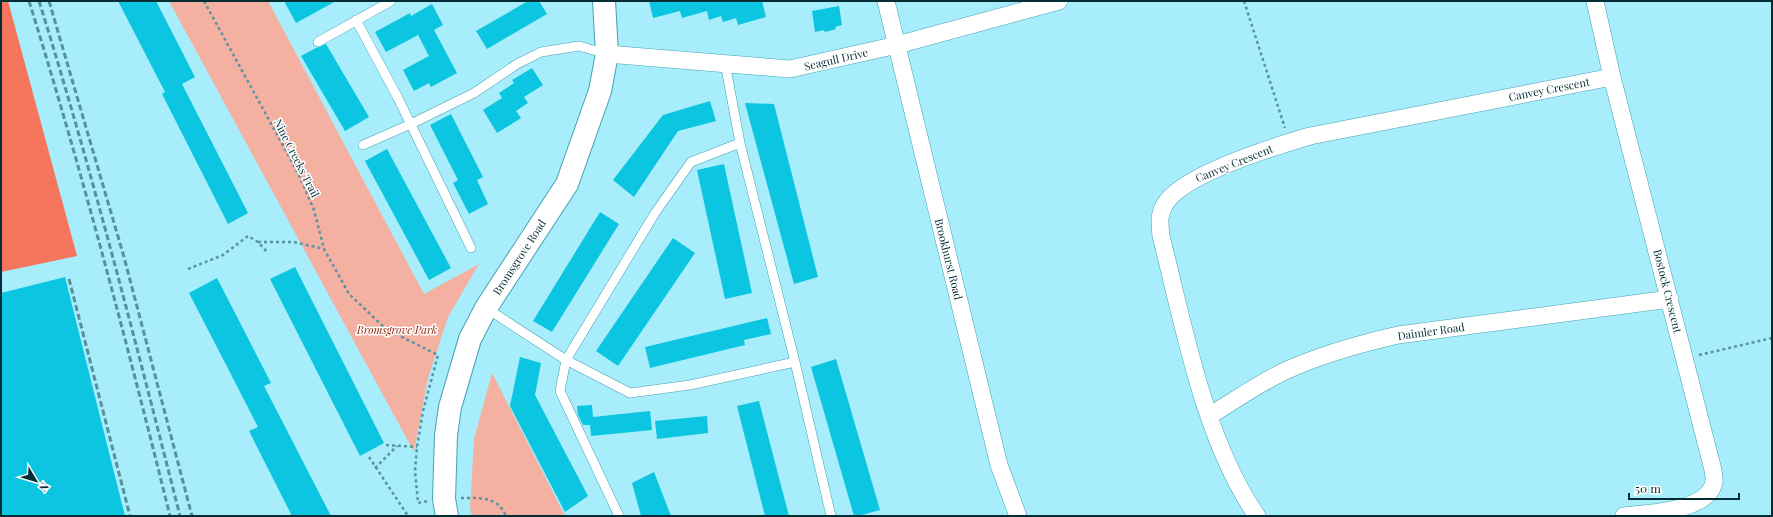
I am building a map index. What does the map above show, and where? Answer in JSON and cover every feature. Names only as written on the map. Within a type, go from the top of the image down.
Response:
[{"type":"street","name":"Bromsgrove Road","points":[[447,516],[444,499],[444,456],[450,407],[470,339],[486,308],[567,184],[600,91],[606,54],[604,1]]},
{"type":"street","name":"Brookhurst Road","points":[[886,1],[999,465],[1018,516]]},
{"type":"street","name":"Seagull Drive","points":[[606,54],[790,69],[897,45],[1059,1]]},
{"type":"street","name":"Bostock Crescent","points":[[1595,1],[1612,77],[1713,470],[1714,482],[1706,496],[1683,508],[1624,516]]},
{"type":"street","name":"Canvey Crescent","points":[[1257,516],[1233,476],[1208,416],[1161,236],[1159,218],[1165,203],[1192,180],[1261,150],[1289,142],[1351,127],[1612,77]]},
{"type":"street","name":"Daimler Road","points":[[1208,416],[1283,372],[1322,355],[1360,343],[1398,335],[1670,299]]},
{"type":"lane","points":[[318,42],[391,1]]},
{"type":"lane","points":[[356,20],[384,70],[471,248]]},
{"type":"lane","points":[[363,144],[411,124],[474,93],[517,64],[541,52],[579,46],[606,54]]},
{"type":"lane","points":[[725,64],[740,143],[795,362],[830,516]]},
{"type":"lane","points":[[619,516],[560,391],[566,360],[655,213],[691,162],[740,143]]},
{"type":"lane","points":[[486,308],[566,360],[630,393],[690,385],[795,362]]},
{"type":"path","name":"Nine Creeks Trail","points":[[204,1],[298,173],[314,210],[324,249],[349,294],[386,329],[438,355],[423,411],[415,471],[418,503],[430,501]]},
{"type":"path","points":[[1244,1],[1289,142]]},
{"type":"path","points":[[188,269],[222,255],[248,236],[258,242],[268,253]]},
{"type":"path","points":[[258,242],[294,242],[324,249]]},
{"type":"path","points":[[1685,359],[1772,338]]},
{"type":"path","points":[[386,446],[417,447]]},
{"type":"path","points":[[376,468],[397,446]]},
{"type":"path","points":[[369,457],[408,516]]},
{"type":"path","points":[[460,498],[483,498],[495,502],[502,508],[506,516]]},
{"type":"green space","name":"Bromsgrove Park","points":[[169,1],[268,1],[424,294],[479,264],[448,317],[428,378],[414,452]]},
{"type":"green space","points":[[492,373],[565,516],[472,516],[470,508],[474,439]]},
{"type":"shaded area","points":[[1,1],[8,1],[77,256],[1,272]]},
{"type":"building","points":[[118,1],[156,1],[195,77],[182,84],[248,213],[228,224],[162,94],[165,92]]},
{"type":"building","points":[[284,1],[336,1],[296,23]]},
{"type":"building","points":[[528,1],[539,1],[547,14],[487,49],[476,31]]},
{"type":"building","points":[[649,1],[762,1],[766,17],[738,25],[736,18],[723,22],[721,16],[709,20],[707,11],[682,18],[680,11],[653,18]]},
{"type":"building","points":[[432,4],[443,25],[434,30],[457,73],[431,87],[429,83],[414,91],[403,70],[429,56],[418,35],[386,52],[375,32],[410,13],[411,16]]},
{"type":"building","points":[[839,6],[842,25],[835,27],[836,29],[825,32],[824,30],[815,32],[812,11]]},
{"type":"building","points":[[326,44],[369,117],[345,131],[301,56]]},
{"type":"building","points":[[532,68],[543,85],[524,97],[528,103],[516,111],[521,118],[497,133],[483,110],[502,98],[499,93],[514,83],[512,80]]},
{"type":"building","points":[[710,101],[716,121],[678,131],[634,197],[613,180],[663,115]]},
{"type":"building","points":[[745,103],[774,104],[818,277],[794,284]]},
{"type":"building","points":[[451,114],[483,177],[477,180],[488,204],[469,214],[453,183],[458,180],[430,125]]},
{"type":"building","points":[[387,149],[451,268],[429,280],[365,161]]},
{"type":"building","points":[[724,164],[752,293],[725,299],[697,170]]},
{"type":"building","points":[[600,212],[619,224],[552,332],[533,321]]},
{"type":"building","points":[[673,238],[695,253],[618,366],[596,351]]},
{"type":"building","points":[[295,267],[384,443],[360,456],[270,279]]},
{"type":"building","points":[[65,277],[125,516],[1,516],[1,293]]},
{"type":"building","points":[[217,278],[271,383],[264,386],[331,516],[292,516],[249,431],[258,427],[189,293]]},
{"type":"building","points":[[767,318],[771,334],[744,340],[745,345],[650,368],[645,347]]},
{"type":"building","points":[[520,357],[541,363],[535,395],[588,496],[565,512],[510,406]]},
{"type":"building","points":[[836,359],[880,510],[858,516],[854,516],[811,367]]},
{"type":"building","points":[[759,401],[789,516],[765,516],[737,406]]},
{"type":"building","points":[[592,405],[593,417],[650,411],[652,430],[591,436],[590,425],[583,425],[578,415],[577,406]]},
{"type":"building","points":[[707,416],[708,433],[657,439],[655,421]]},
{"type":"building","points":[[654,472],[671,516],[641,516],[632,483]]},
{"type":"railway","points":[[29,1],[49,65],[103,257],[170,516]]},
{"type":"railway","points":[[39,1],[95,193],[180,516]]},
{"type":"railway","points":[[49,1],[124,257],[192,516]]},
{"type":"railway","points":[[69,279],[130,516]]}]
